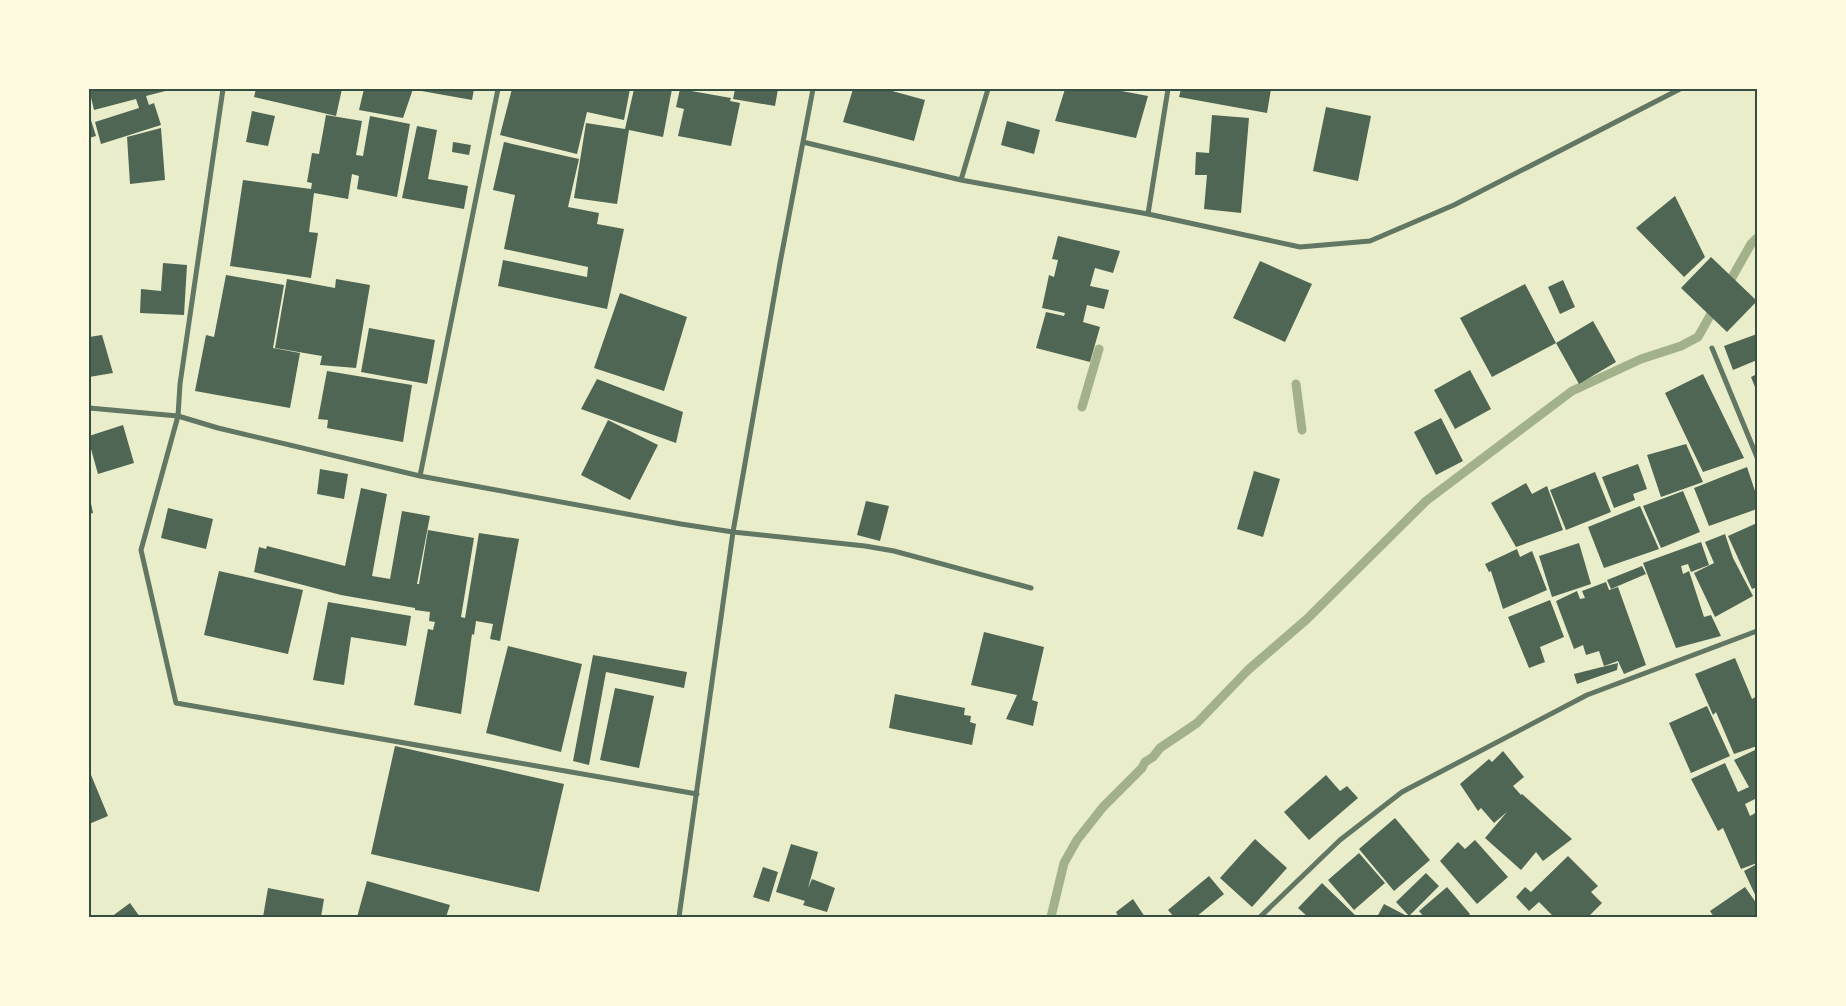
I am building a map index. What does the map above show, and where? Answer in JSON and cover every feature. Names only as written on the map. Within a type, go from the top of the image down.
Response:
[{"type":"street","points":[[223,89],[180,384],[178,416],[140,550],[176,703],[697,794]]},
{"type":"street","points":[[420,476],[498,89]]},
{"type":"street","points":[[679,917],[733,532],[768,326],[813,89]]},
{"type":"street","points":[[961,180],[988,89]]},
{"type":"street","points":[[1148,214],[1168,89]]},
{"type":"street","points":[[803,142],[961,180],[1148,214],[1300,247],[1370,242],[1454,205],[1680,89]]},
{"type":"street","points":[[1712,348],[1757,457]]},
{"type":"street","points":[[89,408],[178,416],[218,428],[420,476],[733,532],[865,546],[1031,588]]},
{"type":"street","points":[[1260,917],[1340,840],[1402,792],[1587,695],[1757,631]]},
{"type":"building","points":[[89,89],[173,89],[146,96],[149,105],[154,103],[161,125],[101,144],[95,122],[139,108],[136,99],[94,110]]},
{"type":"building","points":[[256,89],[342,89],[336,116],[254,97]]},
{"type":"building","points":[[364,89],[413,89],[403,118],[359,110]]},
{"type":"building","points":[[417,89],[474,89],[472,100]]},
{"type":"building","points":[[512,89],[630,89],[624,120],[587,112],[577,154],[500,135]]},
{"type":"building","points":[[634,89],[672,89],[663,137],[629,130],[617,204],[574,198],[586,123],[625,129]]},
{"type":"building","points":[[680,89],[731,98],[730,101],[740,103],[731,146],[678,136],[684,109],[676,107]]},
{"type":"building","points":[[735,89],[778,89],[775,106],[733,99]]},
{"type":"building","points":[[853,89],[885,89],[925,100],[914,141],[843,122]]},
{"type":"building","points":[[1065,89],[1111,89],[1148,96],[1136,138],[1055,121]]},
{"type":"building","points":[[1181,89],[1271,89],[1267,113],[1179,97]]},
{"type":"building","points":[[1326,107],[1371,116],[1358,181],[1313,171]]},
{"type":"building","points":[[252,111],[275,116],[268,146],[246,142]]},
{"type":"building","points":[[89,114],[96,136],[89,138]]},
{"type":"building","points":[[326,115],[362,121],[356,155],[363,156],[370,116],[410,124],[397,197],[357,189],[359,176],[352,174],[348,199],[314,193],[309,232],[318,233],[311,278],[230,266],[243,180],[311,189],[312,183],[307,182],[312,153],[319,154]]},
{"type":"building","points":[[1212,115],[1249,118],[1241,213],[1204,209],[1207,175],[1195,175],[1196,152],[1209,153]]},
{"type":"building","points":[[1007,121],[1040,130],[1034,154],[1001,145]]},
{"type":"building","points":[[417,126],[437,130],[428,179],[468,186],[464,209],[402,198]]},
{"type":"building","points":[[161,128],[165,180],[130,184],[127,137]]},
{"type":"building","points":[[453,142],[471,145],[469,155],[452,152]]},
{"type":"building","points":[[504,142],[579,159],[568,207],[599,213],[597,224],[624,229],[607,309],[498,286],[503,260],[587,277],[588,267],[504,249],[515,195],[493,190]]},
{"type":"building","points":[[1675,196],[1705,257],[1684,277],[1636,228]]},
{"type":"building","points":[[1058,236],[1120,251],[1113,273],[1095,268],[1090,286],[1109,290],[1104,309],[1087,305],[1083,322],[1100,327],[1090,362],[1036,348],[1046,312],[1064,316],[1065,313],[1042,308],[1049,275],[1054,277],[1058,260],[1052,259]]},
{"type":"building","points":[[1711,257],[1757,301],[1727,332],[1681,288]]},
{"type":"building","points":[[1260,261],[1312,284],[1285,342],[1233,318]]},
{"type":"building","points":[[163,263],[187,265],[184,315],[140,313],[141,289],[161,291]]},
{"type":"building","points":[[226,275],[284,285],[273,348],[300,353],[290,408],[195,391],[206,335],[214,337]]},
{"type":"building","points":[[287,279],[335,288],[336,279],[370,285],[356,368],[320,365],[322,356],[275,348]]},
{"type":"building","points":[[1563,280],[1575,307],[1560,314],[1548,287]]},
{"type":"building","points":[[1525,284],[1556,343],[1492,377],[1460,318]]},
{"type":"building","points":[[620,293],[687,317],[664,391],[594,368]]},
{"type":"building","points":[[1593,321],[1616,362],[1579,384],[1556,343]]},
{"type":"building","points":[[369,328],[435,340],[427,384],[361,372]]},
{"type":"building","points":[[1757,334],[1757,360],[1733,370],[1724,346]]},
{"type":"building","points":[[102,335],[113,373],[89,377],[89,337]]},
{"type":"building","points":[[1470,370],[1491,409],[1455,429],[1434,390]]},
{"type":"building","points":[[327,371],[412,385],[403,442],[327,428],[328,420],[318,419]]},
{"type":"building","points":[[1703,374],[1744,458],[1703,472],[1665,393]]},
{"type":"building","points":[[1757,374],[1757,392],[1751,377]]},
{"type":"building","points":[[597,379],[683,412],[676,443],[581,409]]},
{"type":"building","points":[[1441,418],[1463,461],[1436,475],[1414,432]]},
{"type":"building","points":[[608,420],[658,445],[630,500],[581,475]]},
{"type":"building","points":[[123,425],[134,463],[98,474],[89,436]]},
{"type":"building","points":[[1686,444],[1703,482],[1661,497],[1647,455]]},
{"type":"building","points":[[1638,464],[1647,489],[1633,494],[1635,500],[1614,508],[1602,477]]},
{"type":"building","points":[[1747,467],[1757,497],[1757,509],[1709,526],[1694,488]]},
{"type":"building","points":[[320,469],[348,474],[344,499],[317,494]]},
{"type":"building","points":[[1254,471],[1280,479],[1263,537],[1237,529]]},
{"type":"building","points":[[1595,472],[1611,512],[1566,530],[1550,490]]},
{"type":"building","points":[[1526,483],[1532,494],[1547,486],[1563,530],[1516,547],[1491,503]]},
{"type":"building","points":[[361,488],[387,494],[372,576],[390,579],[402,511],[430,516],[417,584],[419,584],[428,530],[474,538],[461,617],[465,618],[479,533],[519,539],[500,641],[490,639],[493,624],[476,621],[474,635],[472,634],[461,714],[414,705],[428,629],[433,630],[435,622],[429,621],[430,612],[341,595],[254,572],[259,547],[266,549],[267,546],[345,566]]},
{"type":"building","points":[[1683,491],[1700,532],[1661,548],[1643,506]]},
{"type":"building","points":[[89,494],[93,513],[89,514]]},
{"type":"building","points":[[866,501],[889,506],[880,541],[857,535]]},
{"type":"building","points":[[1640,506],[1659,549],[1604,568],[1588,527]]},
{"type":"building","points":[[168,508],[213,519],[206,549],[161,538]]},
{"type":"building","points":[[1757,523],[1757,587],[1752,589],[1728,536]]},
{"type":"building","points":[[1725,534],[1733,558],[1753,596],[1715,617],[1694,573],[1714,563],[1705,542]]},
{"type":"building","points":[[1701,542],[1709,565],[1691,572],[1688,564],[1681,566],[1683,574],[1689,571],[1704,617],[1711,615],[1721,636],[1676,648],[1643,563]]},
{"type":"building","points":[[1579,543],[1591,584],[1552,597],[1539,556]]},
{"type":"building","points":[[1517,549],[1520,557],[1532,551],[1547,590],[1503,609],[1491,571],[1489,572],[1485,564]]},
{"type":"building","points":[[1642,566],[1646,574],[1611,589],[1607,580]]},
{"type":"building","points":[[219,571],[303,590],[288,654],[204,635]]},
{"type":"building","points":[[1606,582],[1609,590],[1618,587],[1646,665],[1624,674],[1618,661],[1604,666],[1599,651],[1586,655],[1583,645],[1574,649],[1556,601],[1577,591],[1580,599],[1585,598],[1582,591]]},
{"type":"building","points":[[1550,600],[1564,637],[1540,647],[1545,662],[1529,668],[1508,617]]},
{"type":"building","points":[[328,602],[411,616],[406,646],[351,637],[344,685],[313,680]]},
{"type":"building","points":[[984,632],[1044,647],[1032,700],[1038,702],[1033,726],[1006,719],[1017,695],[971,685]]},
{"type":"building","points":[[508,646],[582,664],[561,752],[486,733]]},
{"type":"building","points":[[593,655],[687,672],[684,688],[606,672],[589,765],[573,761]]},
{"type":"building","points":[[1735,658],[1752,699],[1757,696],[1757,746],[1734,754],[1716,712],[1713,715],[1695,674]]},
{"type":"building","points":[[1618,663],[1617,670],[1577,684],[1574,674]]},
{"type":"building","points":[[615,688],[654,696],[639,768],[600,760]]},
{"type":"building","points":[[895,694],[965,708],[964,715],[971,716],[970,722],[976,724],[972,745],[889,728]]},
{"type":"building","points":[[1707,706],[1730,756],[1691,773],[1669,723]]},
{"type":"building","points":[[395,746],[564,784],[539,892],[371,854]]},
{"type":"building","points":[[1757,749],[1757,803],[1755,799],[1745,804],[1750,816],[1757,812],[1757,863],[1741,869],[1723,828],[1718,831],[1691,779],[1725,763],[1738,792],[1749,787],[1734,760]]},
{"type":"building","points":[[1503,751],[1524,777],[1513,786],[1572,839],[1543,861],[1536,852],[1521,870],[1485,838],[1507,812],[1494,823],[1481,808],[1478,811],[1460,784],[1489,759],[1492,762]]},
{"type":"building","points":[[89,770],[108,816],[89,824]]},
{"type":"building","points":[[1326,775],[1340,791],[1347,786],[1358,798],[1309,840],[1284,812]]},
{"type":"building","points":[[1395,818],[1430,860],[1394,891],[1359,849]]},
{"type":"building","points":[[1255,839],[1287,868],[1252,907],[1220,878]]},
{"type":"building","points":[[1475,840],[1508,877],[1477,904],[1440,861],[1458,842],[1465,849]]},
{"type":"building","points":[[791,844],[818,852],[808,888],[812,879],[835,888],[827,912],[803,905],[805,901],[776,892]]},
{"type":"building","points":[[1359,853],[1385,883],[1354,910],[1328,880]]},
{"type":"building","points":[[1568,856],[1598,886],[1591,892],[1602,903],[1588,917],[1554,917],[1539,902],[1529,911],[1516,897],[1525,887],[1531,892]]},
{"type":"building","points":[[1757,864],[1757,899],[1744,871]]},
{"type":"building","points":[[763,867],[778,872],[769,902],[753,897]]},
{"type":"building","points":[[1426,873],[1439,886],[1409,916],[1396,902]]},
{"type":"building","points":[[1209,876],[1224,894],[1196,917],[1174,917],[1168,910]]},
{"type":"building","points":[[367,881],[450,905],[446,917],[357,917]]},
{"type":"building","points":[[1322,883],[1356,916],[1308,917],[1298,908]]},
{"type":"building","points":[[1447,887],[1470,914],[1467,917],[1424,917],[1419,911]]},
{"type":"building","points":[[1745,887],[1757,904],[1757,917],[1714,917],[1710,911]]},
{"type":"building","points":[[268,888],[324,899],[321,917],[263,917]]},
{"type":"building","points":[[1133,899],[1145,917],[1116,917],[1118,916],[1116,912]]},
{"type":"building","points":[[130,903],[140,917],[111,917]]},
{"type":"building","points":[[1384,904],[1407,916],[1411,917],[1377,917]]},
{"type":"waterway","points":[[1726,288],[1751,244],[1757,238]]},
{"type":"waterway","points":[[1051,917],[1064,863],[1077,840],[1103,807],[1160,748],[1197,723],[1248,670],[1307,619],[1426,501],[1572,391],[1641,359],[1681,346],[1698,337],[1716,305]]},
{"type":"waterway","points":[[1082,407],[1099,349]]},
{"type":"waterway","points":[[1296,384],[1302,430]]}]
